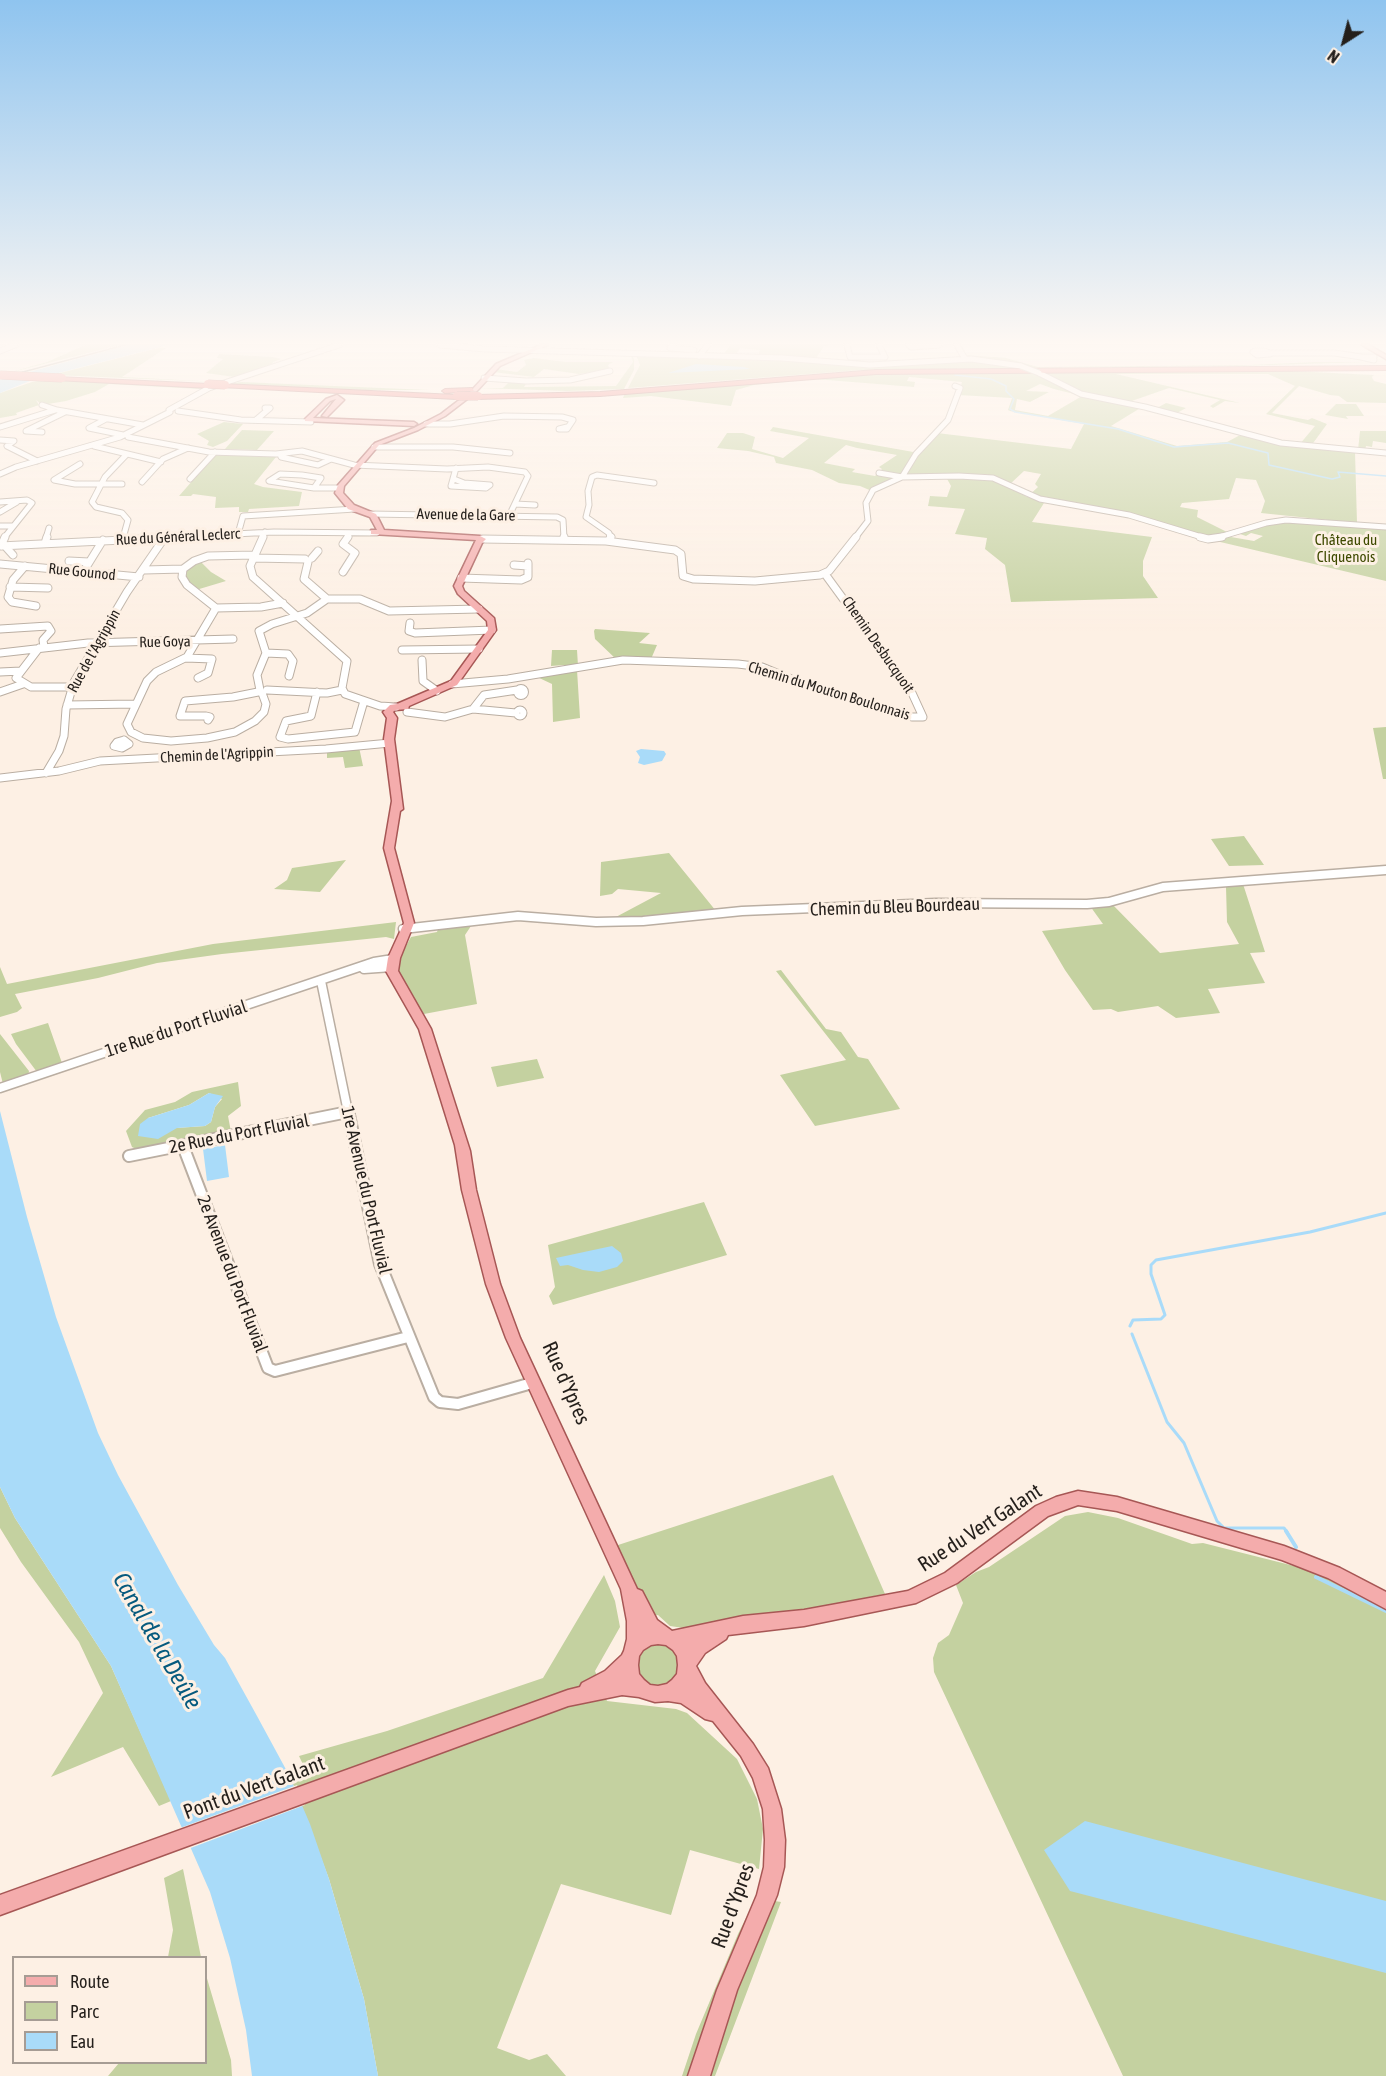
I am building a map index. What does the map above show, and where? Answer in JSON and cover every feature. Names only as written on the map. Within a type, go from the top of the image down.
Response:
[{"type":"main road","points":[[385,442],[374,447],[357,465],[339,488],[340,495],[355,509],[370,514],[378,530],[478,540],[458,586],[460,591],[492,621],[492,630],[452,684],[396,710],[392,718],[390,739],[397,801],[389,848],[409,920],[393,963]]},
{"type":"main road","name":"Rue d'Ypres","points":[[393,963],[396,979],[419,1018],[424,1042],[436,1065],[461,1144],[493,1284],[532,1383],[619,1567],[651,1626],[668,1638]]},
{"type":"main road","name":"Rue d'Ypres","points":[[507,1320],[528,1355],[561,1428],[573,1469]]},
{"type":"main road","name":"Rue du Vert Galant","points":[[668,1638],[735,1626],[804,1618],[910,1598],[951,1578],[1042,1511],[1074,1499],[1092,1498],[1314,1564],[1386,1601]]},
{"type":"main road","name":"Rue d'Ypres","points":[[619,1567],[634,1608],[636,1632],[630,1656]]},
{"type":"main road","points":[[568,1698],[622,1687],[664,1692],[678,1685],[688,1665],[703,1644],[735,1626]]},
{"type":"main road","points":[[568,1698],[611,1677],[648,1638],[668,1638],[684,1650],[688,1665]]},
{"type":"main road","points":[[630,1656],[630,1677],[641,1689]]},
{"type":"main road","name":"Rue d'Ypres","points":[[688,1665],[696,1684],[747,1750],[764,1781],[772,1809],[775,1850],[772,1877],[765,1903],[727,1990],[699,2076]]},
{"type":"main road","name":"Rue d'Ypres","points":[[664,1692],[690,1698],[725,1724]]},
{"type":"main road","name":"Pont du Vert Galant","points":[[3,1905],[568,1698]]},
{"type":"street","points":[[13,442],[7,446],[37,461]]},
{"type":"street","points":[[0,474],[105,442]]},
{"type":"street","points":[[160,442],[214,452],[280,454],[302,451],[357,465],[491,467],[526,473],[528,475],[509,516]]},
{"type":"street","points":[[478,540],[608,541],[678,551],[681,554],[683,576],[693,579],[754,580],[825,574],[868,521],[867,502],[871,492],[902,477],[916,454],[927,442]]},
{"type":"street","points":[[1276,442],[1386,453]]},
{"type":"street","points":[[94,445],[161,462]]},
{"type":"street","points":[[374,447],[453,447],[510,453]]},
{"type":"street","points":[[142,482],[161,462],[189,448]]},
{"type":"street","points":[[190,479],[214,452]]},
{"type":"street","points":[[123,540],[128,520],[122,513],[92,505],[101,484],[128,454]]},
{"type":"street","points":[[280,454],[281,457],[318,465]]},
{"type":"street","points":[[295,485],[302,475],[331,459]]},
{"type":"street","points":[[80,464],[54,480],[75,484],[122,484]]},
{"type":"street","points":[[454,479],[464,483],[490,485],[486,488],[451,486],[456,468]]},
{"type":"street","points":[[58,471],[69,472]]},
{"type":"street","points":[[268,473],[321,478],[314,488]]},
{"type":"street","points":[[879,473],[902,477],[993,478],[1040,499],[1133,516],[1208,539],[1269,522],[1290,520],[1386,527]]},
{"type":"street","points":[[278,475],[270,482],[314,488],[339,488]]},
{"type":"street","points":[[608,541],[611,537],[609,533],[586,517],[589,505],[588,491],[592,477],[654,483]]},
{"type":"street","points":[[0,501],[32,503],[10,528],[2,546],[13,555]]},
{"type":"street","points":[[0,512],[19,501]]},
{"type":"street","points":[[514,504],[535,505]]},
{"type":"street","points":[[238,534],[241,517],[244,515],[355,509]]},
{"type":"street","name":"Avenue de la Gare","points":[[370,514],[555,517],[563,519],[564,540]]},
{"type":"street","points":[[0,526],[10,528]]},
{"type":"street","points":[[0,531],[10,528]]},
{"type":"street","points":[[45,543],[49,528]]},
{"type":"street","name":"Rue du Général Leclerc","points":[[2,546],[265,532],[353,533],[378,530]]},
{"type":"street","points":[[265,532],[250,568],[253,576],[347,661],[348,667],[342,690]]},
{"type":"street","points":[[343,572],[355,553],[343,544],[353,533]]},
{"type":"street","name":"Rue de l'Agrippin","points":[[46,773],[59,751],[64,736],[67,705],[72,687],[127,592],[165,537]]},
{"type":"street","points":[[82,574],[103,540]]},
{"type":"street","points":[[318,551],[308,560],[304,570],[304,579],[327,599]]},
{"type":"street","points":[[144,570],[183,569],[191,562],[203,557],[224,554],[308,560]]},
{"type":"street","points":[[69,561],[89,562]]},
{"type":"street","name":"Rue Gounod","points":[[0,564],[82,574],[139,577]]},
{"type":"street","points":[[461,578],[521,580],[528,577],[528,564],[514,566]]},
{"type":"street","points":[[26,566],[18,573],[8,596],[10,600],[36,606]]},
{"type":"street","points":[[183,569],[183,580],[189,588],[216,608],[259,608],[283,603]]},
{"type":"street","name":"Chemin Desbucquoit","points":[[825,574],[915,697],[924,714],[921,718]]},
{"type":"street","points":[[10,587],[48,588]]},
{"type":"street","points":[[128,741],[137,737],[175,741],[235,732],[255,721],[264,712],[266,704],[257,675],[266,653],[259,631],[315,609],[327,599],[360,599],[389,610],[479,609]]},
{"type":"street","points":[[186,658],[216,608]]},
{"type":"street","points":[[410,623],[410,631],[413,633],[492,630]]},
{"type":"street","points":[[0,629],[48,626],[51,631],[43,640],[42,647],[16,677],[23,684],[36,687],[72,687]]},
{"type":"street","name":"Rue Goya","points":[[0,653],[96,643],[233,639]]},
{"type":"street","points":[[402,650],[479,649]]},
{"type":"street","points":[[266,653],[288,654],[293,661],[290,676]]},
{"type":"street","points":[[137,737],[127,726],[142,690],[154,673],[186,658],[212,659],[208,673],[198,678]]},
{"type":"street","points":[[422,660],[423,681],[437,692]]},
{"type":"street","name":"Chemin du Mouton Boulonnais","points":[[452,684],[508,679],[623,660],[738,664],[762,667],[859,703],[921,718]]},
{"type":"street","points":[[0,672],[21,671]]},
{"type":"street","points":[[0,692],[23,684]]},
{"type":"street","points":[[208,720],[208,716],[180,716],[185,701],[233,697],[262,691],[342,690],[350,697],[396,710],[445,717],[473,709],[516,713]]},
{"type":"street","points":[[473,709],[484,695],[517,690]]},
{"type":"street","points":[[317,692],[311,716],[286,721],[280,737],[288,739],[356,731],[361,704],[364,701]]},
{"type":"street","points":[[67,705],[136,704]]},
{"type":"street","name":"Chemin de l'Agrippin","points":[[0,778],[46,773],[100,761],[326,749],[390,739]]},
{"type":"street","name":"Chemin du Bleu Bourdeau","points":[[406,929],[518,916],[596,922],[749,911],[936,903],[1088,904],[1113,901],[1149,889],[1168,886],[1264,881],[1386,870]]},
{"type":"street","name":"1re Rue du Port Fluvial","points":[[0,1088],[352,971],[393,963]]},
{"type":"street","name":"1re Avenue du Port Fluvial","points":[[321,981],[380,1264],[434,1397],[440,1402],[458,1404],[532,1383]]},
{"type":"street","name":"2e Rue du Port Fluvial","points":[[129,1156],[348,1112]]},
{"type":"street","name":"2e Avenue du Port Fluvial","points":[[183,1146],[268,1368],[275,1371],[408,1337]]},
{"type":"green space","points":[[209,442],[225,442],[213,447],[207,445]]},
{"type":"green space","points":[[231,442],[264,442],[257,450],[225,449]]},
{"type":"green space","name":"Château du Cliquenois","points":[[721,442],[754,442],[752,449],[783,458],[804,442],[857,442],[919,453],[929,442],[1011,442],[1071,449],[1075,442],[1163,442],[1177,446],[1227,442],[1287,442],[1299,445],[1302,442],[1314,442],[1311,446],[1355,451],[1357,523],[1261,513],[1265,501],[1256,480],[1236,478],[1229,499],[1182,503],[1180,507],[1198,510],[1197,517],[1233,535],[1231,537],[1254,541],[1263,536],[1251,533],[1246,536],[1237,533],[1283,521],[1386,529],[1386,581],[1216,541],[1117,513],[1044,503],[1032,522],[1152,537],[1143,561],[1143,576],[1158,598],[1011,602],[1005,565],[985,549],[987,538],[955,534],[965,509],[928,506],[930,496],[947,497],[951,486],[946,477],[903,477],[874,492],[860,486],[839,483],[812,470],[776,463],[774,457],[748,451],[717,448]],"holes":[[[846,445],[897,455],[879,467],[882,469],[875,476],[852,472],[855,469],[824,463]],[[1024,471],[1041,474],[1035,484],[1038,487],[1027,497],[1008,486]]]},
{"type":"green space","points":[[1359,442],[1373,442],[1372,447],[1366,446],[1365,451],[1358,450]]},
{"type":"green space","points":[[215,455],[276,457],[254,484],[302,492],[299,506],[249,509],[248,512],[239,512],[239,507],[215,508],[216,497],[193,494],[179,496]]},
{"type":"green space","points":[[199,560],[211,572],[226,581],[196,590],[187,580],[185,573]]},
{"type":"green space","points":[[595,629],[650,633],[639,643],[657,645],[651,659],[617,660],[595,639]]},
{"type":"green space","points":[[552,650],[577,650],[578,666],[565,669],[564,665],[551,666]]},
{"type":"green space","points":[[577,670],[580,718],[553,722],[552,684],[535,676]]},
{"type":"green space","points":[[1386,727],[1386,779],[1383,779],[1373,728]]},
{"type":"green space","points":[[359,747],[363,766],[345,768],[343,757],[327,758],[327,750]]},
{"type":"green space","points":[[1244,836],[1264,865],[1229,866],[1211,839]]},
{"type":"green space","points":[[669,853],[716,911],[614,918],[661,893],[618,889],[612,894],[600,896],[601,862]]},
{"type":"green space","points":[[346,860],[320,892],[274,889],[287,880],[292,868]]},
{"type":"green space","points":[[1243,884],[1265,952],[1250,953],[1265,983],[1208,989],[1220,1013],[1176,1018],[1158,1006],[1118,1012],[1111,1009],[1093,1010],[1065,970],[1042,931],[1103,924],[1090,906],[1112,904],[1160,953],[1239,944],[1227,922],[1226,887]]},
{"type":"green space","points":[[396,922],[394,939],[386,937],[157,963],[98,978],[15,994],[22,1008],[17,1012],[0,1017],[0,967],[7,984],[213,944]]},
{"type":"green space","points":[[471,926],[465,935],[477,1004],[424,1014],[405,988],[399,972],[399,959],[411,937],[437,932],[438,929]]},
{"type":"green space","points":[[781,970],[826,1029],[841,1032],[858,1057],[868,1059],[900,1109],[815,1126],[780,1075],[846,1060],[776,971]]},
{"type":"green space","points":[[48,1023],[62,1063],[37,1072],[11,1034]]},
{"type":"green space","points":[[0,1034],[29,1071],[28,1076],[3,1084],[0,1072]]},
{"type":"green space","points":[[537,1059],[544,1078],[497,1087],[491,1067]]},
{"type":"green space","points":[[238,1082],[241,1106],[228,1116],[231,1132],[136,1149],[132,1147],[126,1131],[145,1110],[175,1102],[192,1092]],"holes":[[[209,1093],[222,1099],[215,1107],[211,1122],[205,1126],[176,1128],[148,1118],[189,1105]]]},
{"type":"green space","points":[[704,1202],[727,1255],[553,1305],[549,1296],[555,1287],[548,1245]]},
{"type":"green space","points":[[833,1475],[885,1594],[808,1609],[749,1615],[697,1630],[670,1626],[658,1615],[650,1616],[615,1546]]},
{"type":"green space","points":[[0,1487],[15,1518],[111,1666],[171,1801],[159,1806],[123,1747],[51,1777],[103,1693],[79,1642],[21,1562],[0,1528]]},
{"type":"green space","points":[[1088,1512],[1118,1518],[1192,1544],[1203,1543],[1326,1574],[1386,1606],[1386,2076],[1123,2076],[934,1672],[933,1658],[938,1643],[949,1635],[963,1603],[956,1585],[976,1572],[989,1567],[1065,1516]]},
{"type":"green space","points":[[604,1575],[615,1601],[620,1627],[595,1671],[607,1701],[676,1709],[687,1713],[737,1759],[757,1799],[763,1829],[759,1869],[690,1850],[671,1915],[561,1884],[497,2048],[529,2060],[547,2054],[566,2076],[378,2076],[364,1999],[329,1879],[293,1784],[308,1775],[299,1756],[387,1731],[543,1678]]},
{"type":"green space","points":[[649,1644],[666,1644],[677,1651],[680,1675],[665,1687],[648,1686],[634,1672],[635,1657]]},
{"type":"green space","points":[[183,1869],[201,1956],[168,1956],[173,1930],[164,1878]]},
{"type":"green space","points":[[756,1898],[781,1902],[715,2076],[682,2076],[696,2034],[738,1934]]},
{"type":"green space","points":[[207,1978],[231,2060],[232,2076],[108,2076],[118,2064],[207,2064]]},
{"type":"water","points":[[641,749],[664,751],[666,754],[662,761],[644,765],[638,763],[640,757],[636,751]]},
{"type":"water","points":[[209,1093],[223,1096],[215,1107],[211,1122],[205,1126],[177,1128],[158,1139],[138,1136],[140,1124],[148,1118],[189,1105]]},
{"type":"water","name":"Canal de la Deûle","points":[[0,1111],[56,1317],[98,1433],[118,1475],[178,1585],[214,1645],[225,1658],[289,1775],[310,1824],[329,1879],[364,1999],[378,2076],[252,2076],[246,2030],[230,1958],[210,1892],[111,1666],[15,1518],[0,1487]]},
{"type":"water","points":[[225,1145],[229,1177],[207,1181],[203,1149]]},
{"type":"water","points":[[612,1246],[621,1253],[623,1261],[617,1267],[599,1272],[568,1265],[560,1266],[556,1258]]},
{"type":"water","points":[[1085,1821],[1386,1901],[1386,1973],[1070,1891],[1044,1850]]},
{"type":"pier","points":[[297,1785],[305,1805],[188,1849],[180,1828]]},
{"type":"waterway","points":[[1158,442],[1174,447],[1228,443],[1268,453],[1269,465],[1332,479],[1340,477],[1338,472],[1386,476]]},
{"type":"waterway","points":[[1130,1326],[1133,1320],[1161,1319],[1165,1315],[1151,1274],[1151,1265],[1156,1260],[1310,1232],[1386,1213]]},
{"type":"waterway","points":[[1132,1334],[1167,1422],[1184,1443],[1217,1521],[1224,1528],[1284,1528],[1287,1532]]},
{"type":"waterway","points":[[1286,1531],[1296,1547]]},
{"type":"waterway","points":[[1316,1577],[1386,1611]]}]
